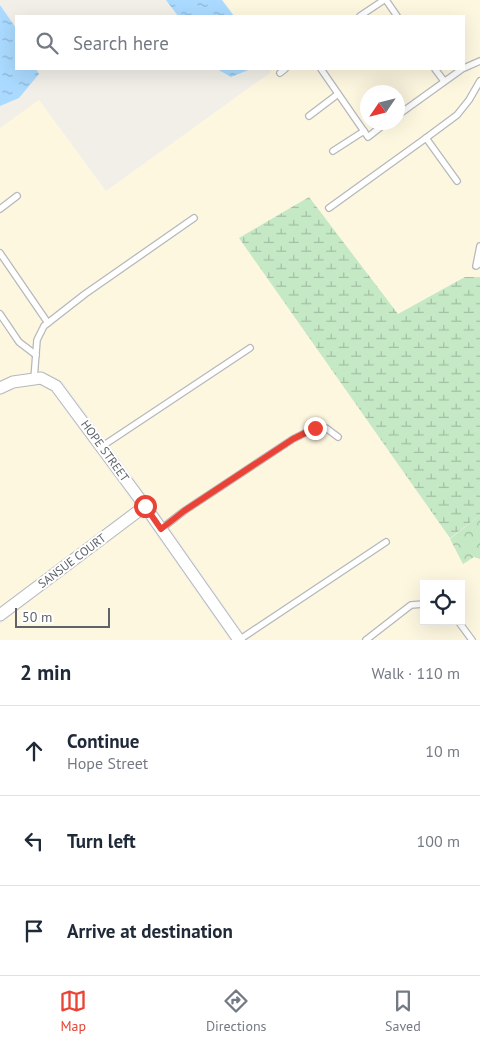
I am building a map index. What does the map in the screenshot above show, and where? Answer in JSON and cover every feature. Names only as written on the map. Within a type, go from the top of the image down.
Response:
[{"type":"street","name":"HOPE STREET","points":[[31,379],[41,378],[56,386],[145,506],[239,640]]},
{"type":"street","points":[[0,388],[13,382],[31,379]]},
{"type":"street","name":"SANSUE COURT","points":[[0,615],[145,506]]},
{"type":"lane","points":[[362,15],[385,0],[396,15]]},
{"type":"lane","points":[[465,67],[480,61]]},
{"type":"lane","points":[[280,73],[284,70]]},
{"type":"lane","points":[[322,70],[368,137],[377,130]]},
{"type":"lane","points":[[436,70],[444,81]]},
{"type":"lane","points":[[405,110],[460,70]]},
{"type":"lane","points":[[329,208],[457,115],[470,100],[480,81]]},
{"type":"lane","points":[[309,116],[338,94]]},
{"type":"lane","points":[[333,152],[364,131]]},
{"type":"lane","points":[[426,138],[457,181]]},
{"type":"lane","points":[[0,209],[17,196]]},
{"type":"lane","points":[[31,379],[37,340],[44,326],[85,294],[194,218]]},
{"type":"lane","points":[[480,246],[476,266],[480,264]]},
{"type":"lane","points":[[0,253],[48,323]]},
{"type":"lane","points":[[0,314],[19,342],[36,355]]},
{"type":"lane","points":[[101,447],[250,348]]},
{"type":"lane","points":[[161,529],[184,511],[293,439],[315,428],[326,428],[338,437]]},
{"type":"lane","points":[[239,640],[386,542]]},
{"type":"lane","points":[[366,640],[411,605],[420,604]]},
{"type":"lane","points":[[461,625],[472,640]]},
{"type":"shaded area","points":[[222,0],[480,0],[480,277],[465,277],[398,314],[309,197],[239,238],[450,538],[463,564],[474,557],[480,559],[480,640],[248,640],[155,507],[62,381],[41,371],[10,376],[0,381],[0,128],[39,100],[106,191],[271,72],[270,70],[465,70],[465,15],[233,15]]},
{"type":"shaded area","points":[[39,385],[51,391],[135,505],[0,607],[0,395],[14,388]]},
{"type":"shaded area","points":[[143,516],[230,640],[0,640],[0,624]]},
{"type":"green space","points":[[309,197],[398,314],[465,277],[480,277],[480,515],[450,538],[239,238]]},
{"type":"green space","points":[[480,515],[480,559],[474,557],[463,564],[450,539]]},
{"type":"water","points":[[166,0],[222,0],[233,15],[177,15]]},
{"type":"water","points":[[0,5],[15,27],[15,70],[37,70],[39,74],[19,98],[0,106]]},
{"type":"water","points":[[219,70],[248,70],[231,77]]},
{"type":"route","points":[[145,506],[161,529],[184,511],[293,439],[315,428]]}]
